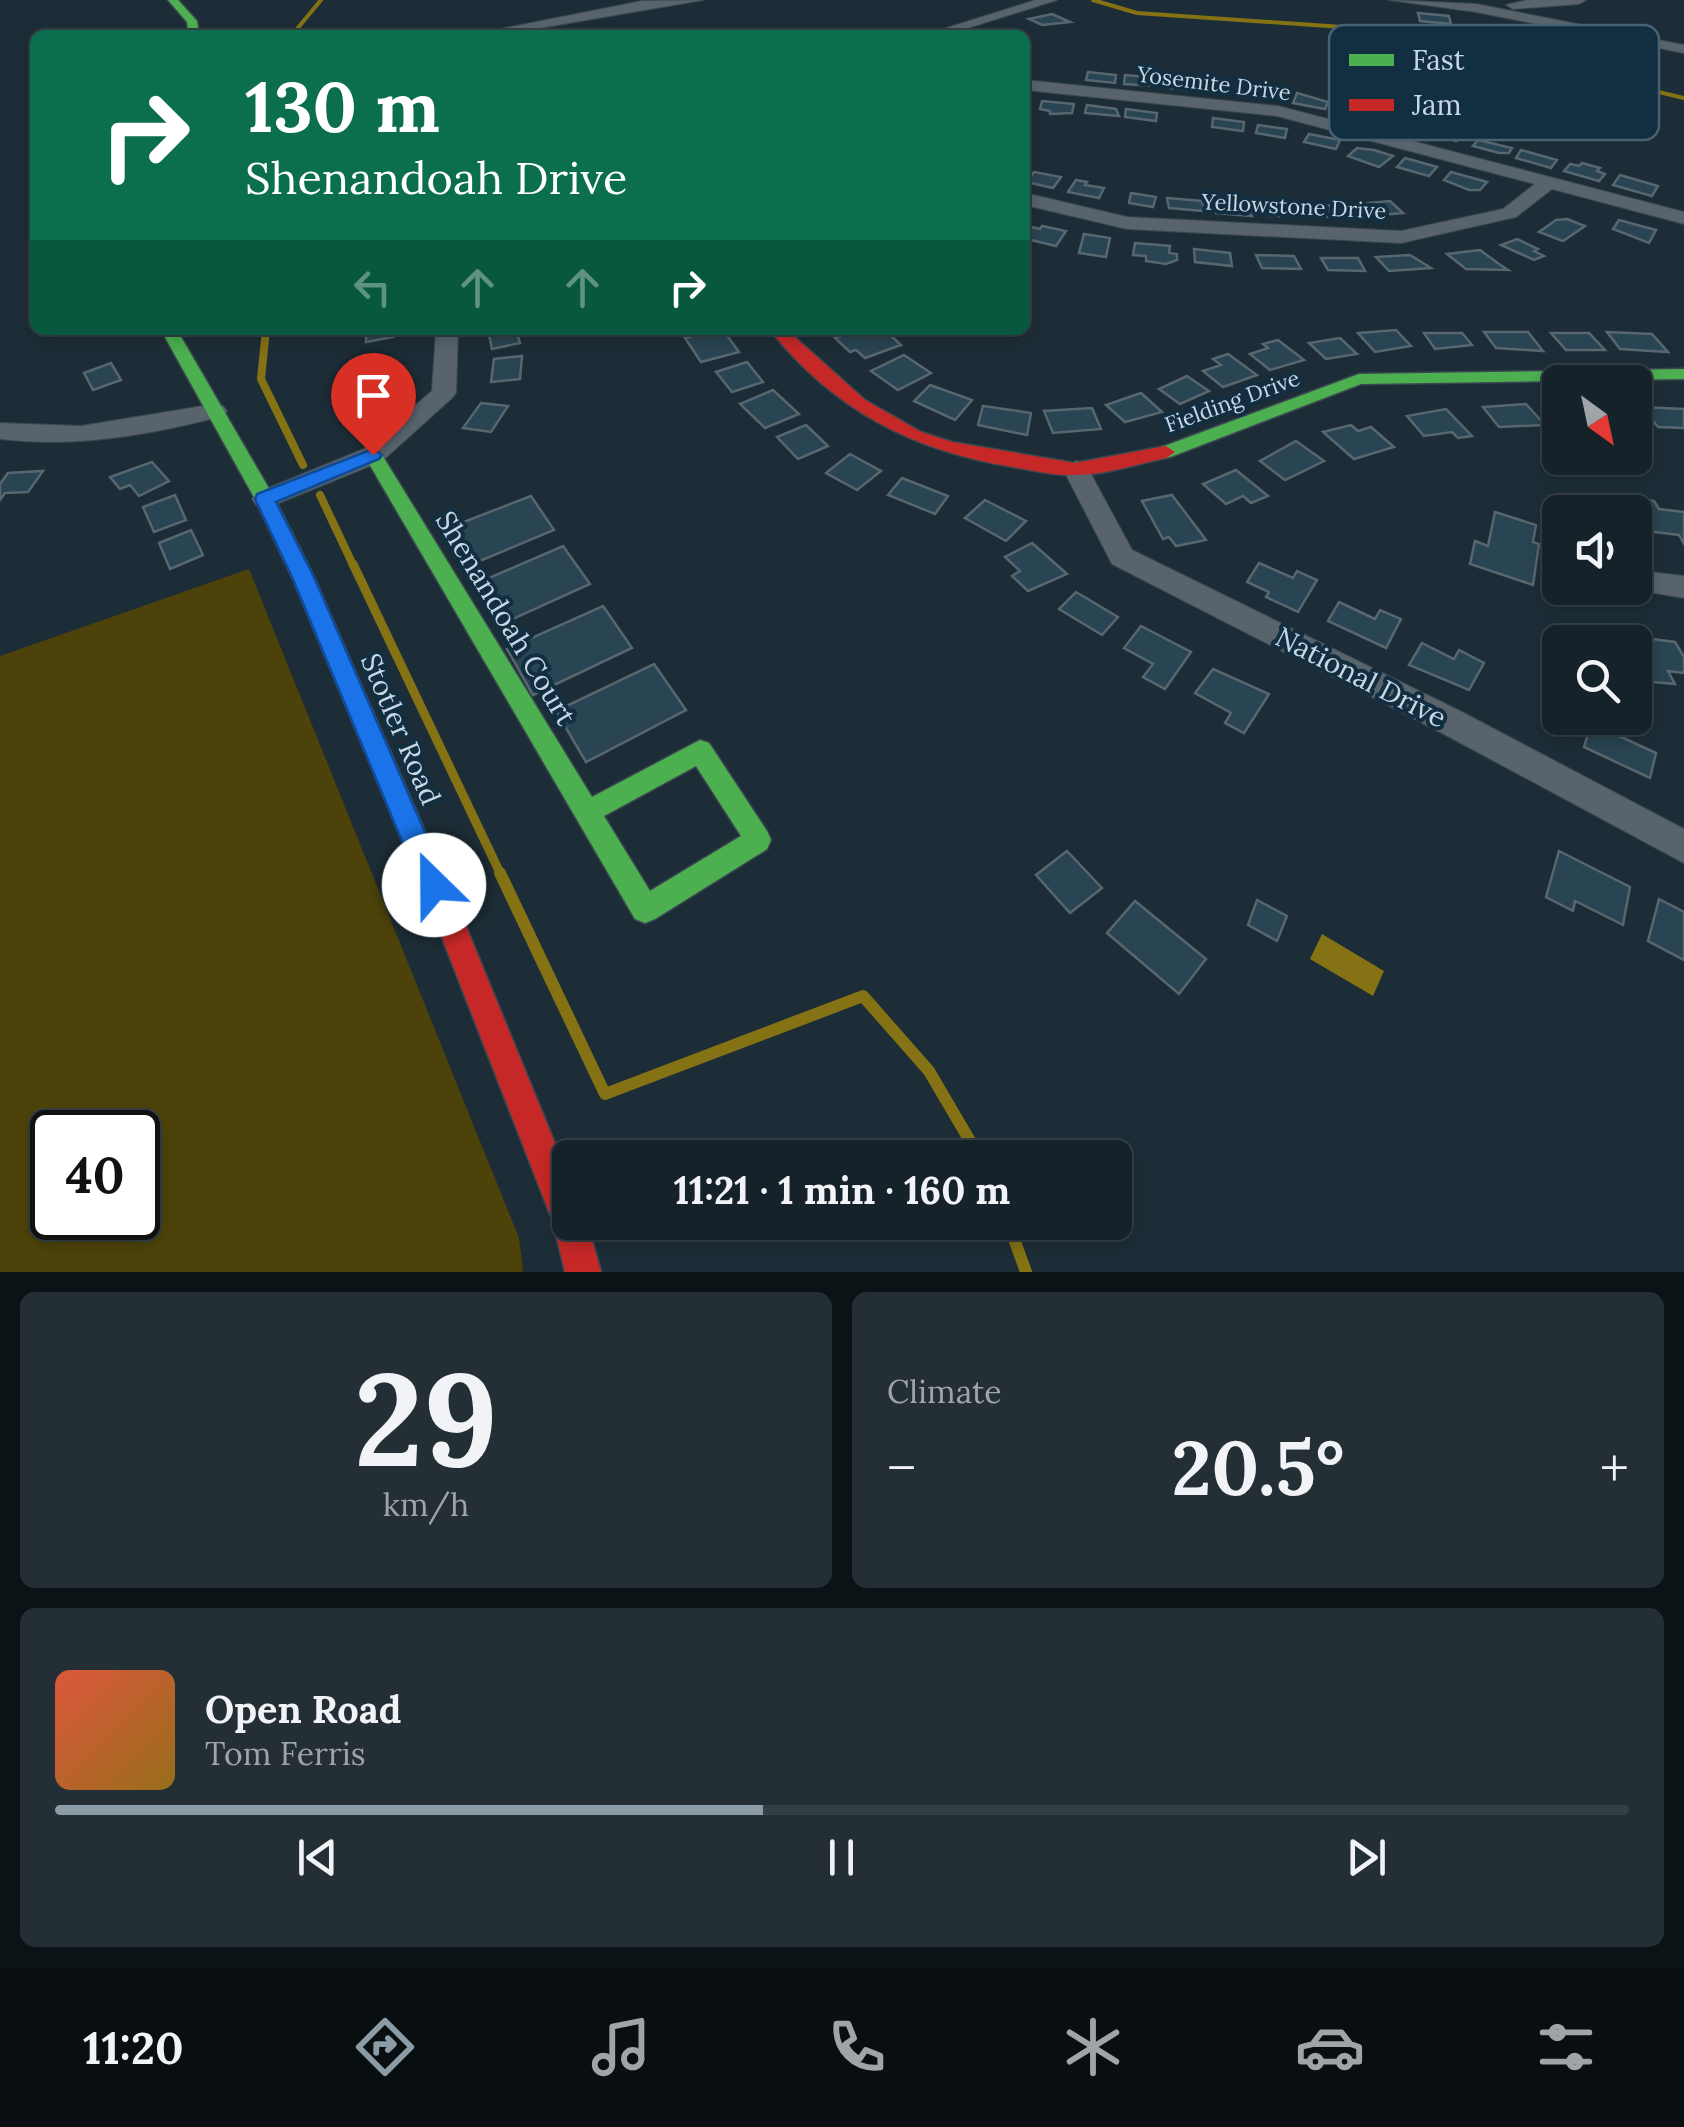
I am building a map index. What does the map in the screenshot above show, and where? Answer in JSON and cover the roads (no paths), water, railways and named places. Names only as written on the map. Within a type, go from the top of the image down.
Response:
[{"type":"street","points":[[173,0],[192,21],[193,30]]},
{"type":"street","points":[[505,30],[696,0]]},
{"type":"street","points":[[947,30],[1050,0]]},
{"type":"street","points":[[1396,0],[1476,8],[1562,25]]},
{"type":"street","points":[[1476,8],[1579,0]]},
{"type":"street","points":[[1659,44],[1684,49]]},
{"type":"street","name":"Yosemite Drive","points":[[1030,86],[1278,111],[1329,124]]},
{"type":"street","name":"Yosemite Drive","points":[[1389,140],[1684,218]]},
{"type":"street","name":"Yellowstone Drive","points":[[1030,200],[1127,222],[1401,237],[1508,213],[1550,182]]},
{"type":"street","name":"Stotler Road","points":[[173,335],[264,499],[311,596],[486,1006],[552,1176]]},
{"type":"street","points":[[264,499],[373,455],[444,394],[446,335]]},
{"type":"street","name":"Fielding Drive","points":[[783,335],[826,381],[872,414],[920,440],[994,459],[1076,470],[1180,450],[1359,379],[1684,374]]},
{"type":"street","points":[[0,431],[37,437],[97,435],[215,410]]},
{"type":"street","name":"Shenandoah Court","points":[[373,455],[645,909],[758,840],[700,751],[588,812]]},
{"type":"street","name":"National Drive","points":[[1076,470],[1122,557],[1451,722],[1684,847]]},
{"type":"street","points":[[1652,584],[1684,588]]},
{"type":"street","name":"Stotler Road","points":[[574,1240],[582,1272]]},
{"type":"waterway","points":[[296,30],[321,0]]},
{"type":"waterway","points":[[1093,0],[1137,13],[1329,26]]},
{"type":"waterway","points":[[1659,92],[1684,98]]},
{"type":"waterway","points":[[265,335],[261,379],[303,465]]},
{"type":"waterway","points":[[320,495],[354,567]]},
{"type":"waterway","points":[[353,564],[501,875]]},
{"type":"waterway","points":[[500,873],[605,1094],[863,996],[929,1071],[969,1140]]},
{"type":"waterway","points":[[1014,1240],[1026,1272]]}]
